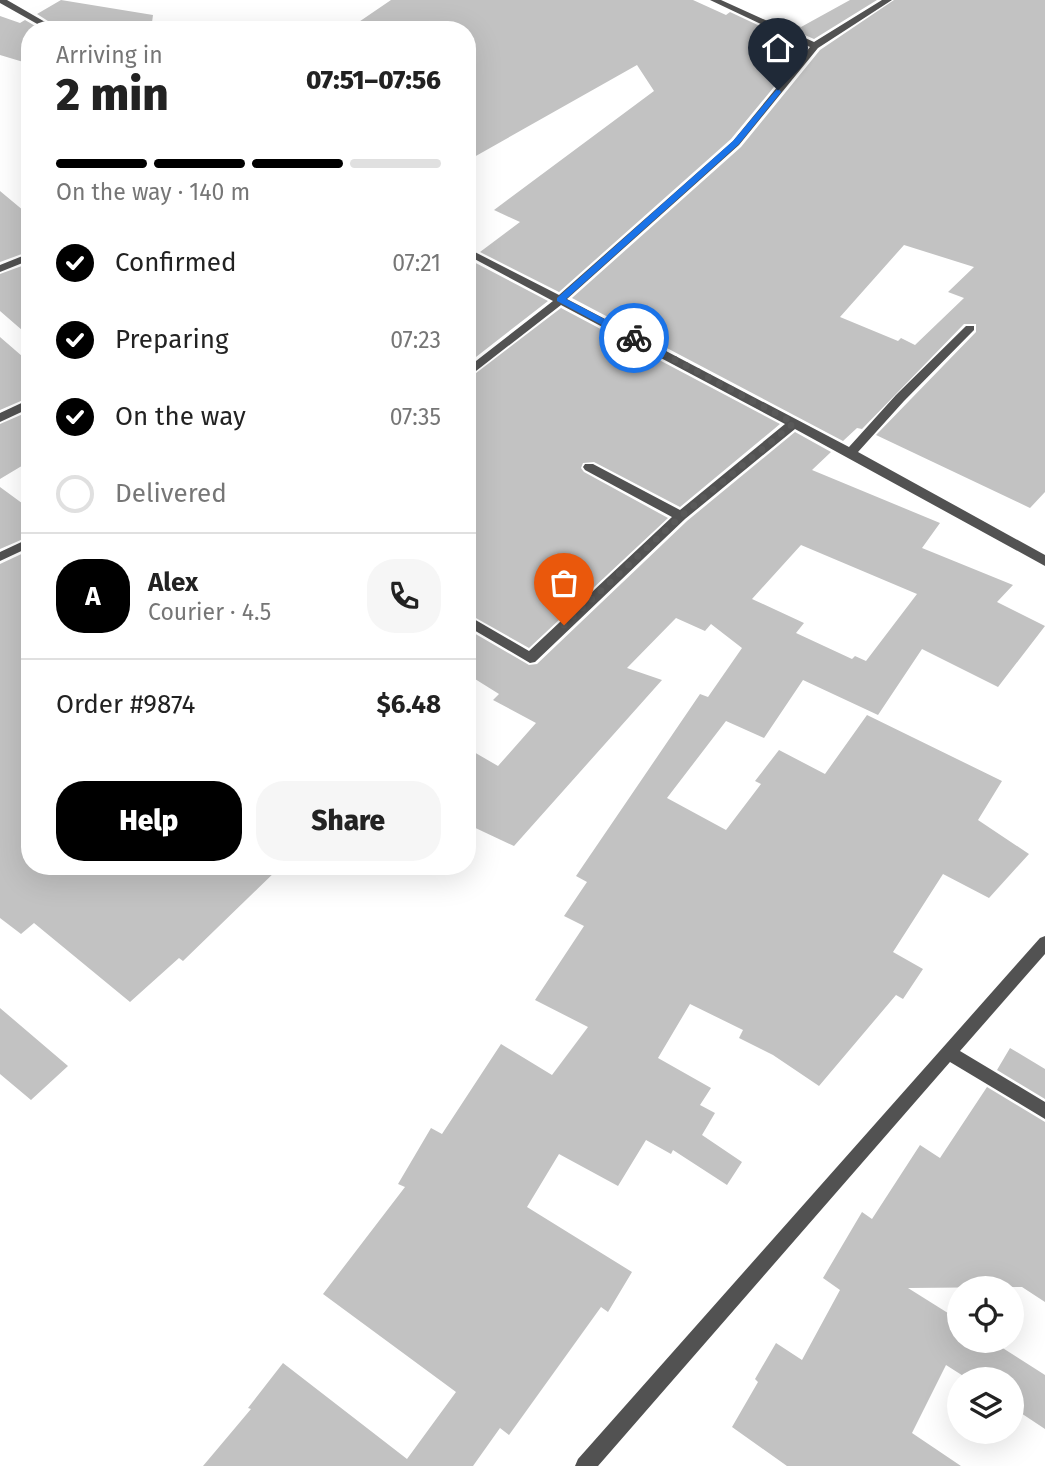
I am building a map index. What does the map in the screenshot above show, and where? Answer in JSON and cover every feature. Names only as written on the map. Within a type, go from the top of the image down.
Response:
[{"type":"street","points":[[1,0],[39,21]]},
{"type":"street","points":[[714,0],[815,46]]},
{"type":"street","points":[[476,367],[560,300],[736,143],[815,46],[888,0]]},
{"type":"street","points":[[476,256],[850,453],[1045,561]]},
{"type":"street","points":[[0,269],[21,260]]},
{"type":"street","points":[[850,453],[970,328]]},
{"type":"street","points":[[0,418],[21,407]]},
{"type":"street","points":[[476,625],[530,658],[681,516],[794,423]]},
{"type":"street","points":[[589,467],[681,516]]},
{"type":"street","points":[[0,557],[21,546]]},
{"type":"street","points":[[585,1466],[1045,943]]},
{"type":"street","points":[[949,1053],[1045,1111]]},
{"type":"building","points":[[61,0],[153,15],[152,21],[48,21],[37,14]]},
{"type":"building","points":[[391,0],[693,0],[726,15],[730,12],[806,48],[731,139],[559,292],[480,252],[520,222],[494,210],[654,91],[637,65],[476,156],[476,21],[360,21]]},
{"type":"building","points":[[850,0],[877,0],[814,39],[791,29],[797,25],[801,27]]},
{"type":"building","points":[[894,0],[1045,0],[1045,492],[1030,508],[876,435],[976,332],[976,324],[964,324],[862,429],[857,428],[843,441],[572,298],[741,147],[820,50]],"holes":[[[904,245],[974,267],[948,292],[964,298],[915,345],[901,338],[898,341],[840,317]]]},
{"type":"building","points":[[0,16],[21,22],[21,61],[0,55]]},
{"type":"building","points":[[0,191],[21,208],[21,254],[0,262]]},
{"type":"building","points":[[476,263],[548,301],[476,357]]},
{"type":"building","points":[[21,266],[21,329],[0,311],[0,274]]},
{"type":"building","points":[[561,308],[780,424],[680,507],[594,462],[583,463],[581,468],[584,472],[668,518],[529,648],[476,618],[476,373]]},
{"type":"building","points":[[0,337],[21,355],[21,401],[0,410]]},
{"type":"building","points":[[21,415],[21,466],[0,479],[0,424]]},
{"type":"building","points":[[795,432],[831,452],[812,470],[940,523],[922,548],[1013,585],[997,602],[1045,626],[998,687],[922,649],[878,715],[803,680],[764,738],[726,721],[667,798],[726,830],[761,784],[755,781],[779,750],[825,774],[867,715],[1002,781],[978,820],[1029,854],[989,898],[943,874],[893,952],[923,969],[903,999],[896,995],[819,1086],[773,1055],[739,1038],[743,1030],[690,1004],[658,1058],[711,1088],[700,1105],[715,1113],[702,1135],[742,1162],[727,1185],[673,1150],[671,1154],[646,1140],[618,1186],[559,1154],[527,1207],[632,1272],[608,1312],[601,1307],[509,1435],[500,1428],[473,1466],[203,1466],[251,1409],[248,1408],[283,1363],[407,1459],[456,1392],[323,1294],[405,1187],[398,1184],[431,1128],[442,1134],[501,1044],[552,1075],[588,1027],[535,1000],[584,926],[564,916],[587,882],[576,876],[700,694],[708,697],[742,648],[711,624],[705,631],[676,618],[627,668],[662,680],[514,846],[476,828],[476,753],[498,766],[536,723],[493,700],[499,694],[476,680],[476,634],[529,665],[537,664],[687,521]],"holes":[[[801,545],[917,594],[866,661],[855,656],[852,659],[796,633],[804,623],[752,599]]]},
{"type":"building","points":[[0,487],[21,502],[21,540],[0,549]]},
{"type":"building","points":[[21,554],[21,875],[272,875],[183,961],[179,958],[130,1002],[34,923],[21,934],[0,918],[0,564]]},
{"type":"building","points":[[0,1008],[68,1066],[31,1100],[0,1074]]},
{"type":"building","points":[[1010,1048],[1045,1069],[1045,1099],[997,1070]]},
{"type":"building","points":[[987,1087],[1045,1122],[1045,1302],[1024,1288],[1024,1276],[947,1276],[947,1288],[908,1288],[947,1312],[947,1353],[1010,1353],[1045,1375],[1045,1429],[1024,1415],[1024,1367],[946,1365],[912,1433],[961,1466],[787,1466],[732,1427],[758,1382],[755,1379],[776,1343],[802,1360],[840,1290],[823,1278],[862,1212],[872,1219],[920,1145],[940,1158]]},
{"type":"way so far","points":[[564,625],[681,516],[794,423],[634,338]]},
{"type":"route","points":[[634,338],[560,300],[736,143],[778,90]]}]
